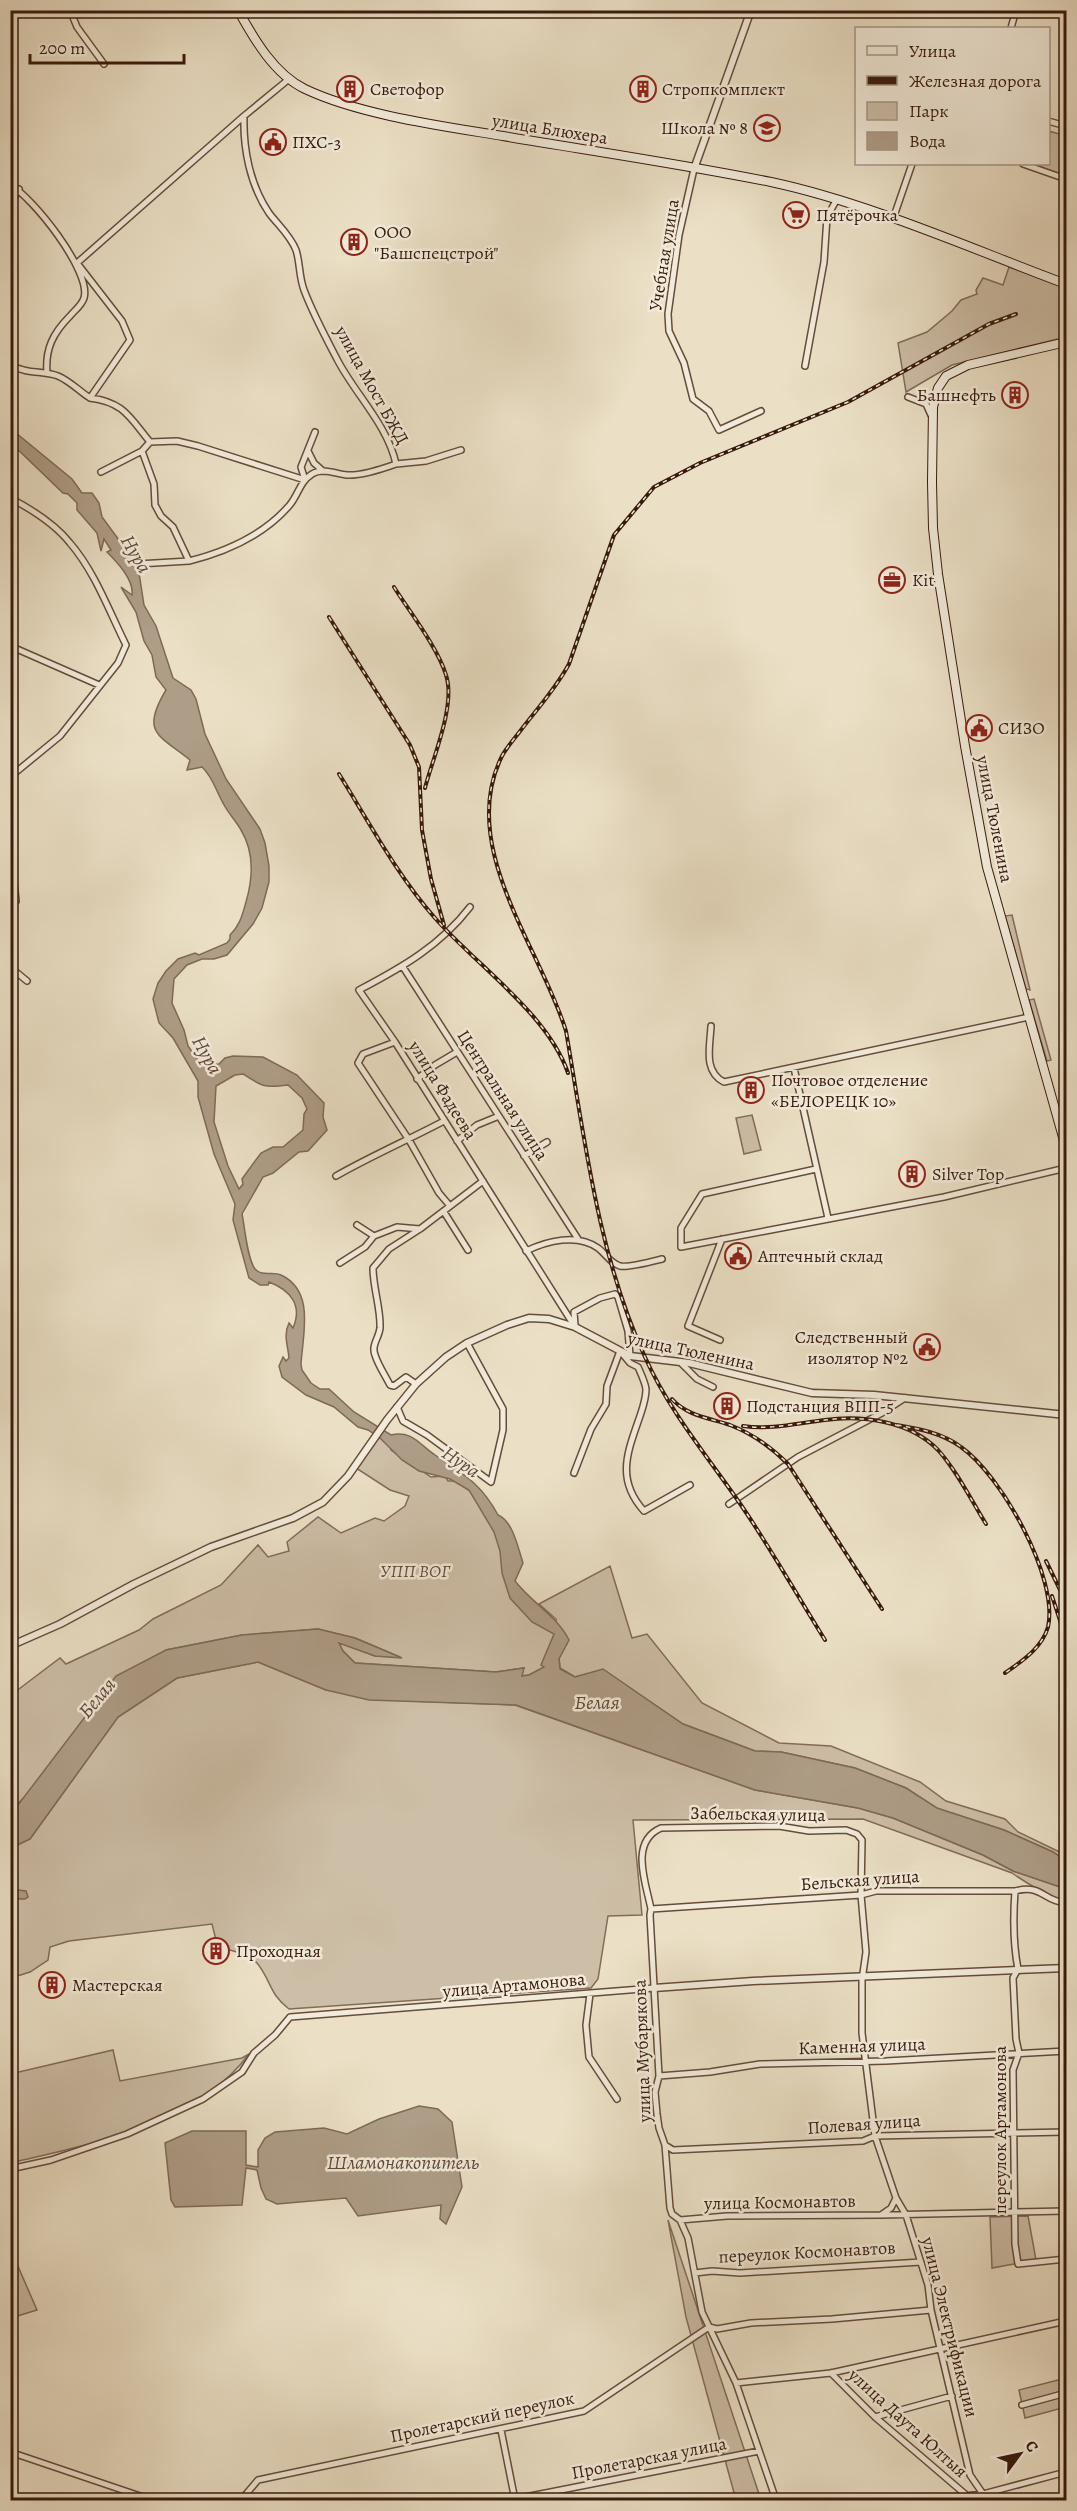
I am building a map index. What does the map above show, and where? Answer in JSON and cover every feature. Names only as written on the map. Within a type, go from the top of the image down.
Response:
[{"type":"main road","name":"улица Блюхера","points":[[238,10],[267,54],[289,79],[306,89],[354,107],[444,127],[772,183],[837,200],[1066,284]]},
{"type":"main road","name":"улица Тюленина","points":[[1066,342],[968,365],[946,376],[938,388],[933,406],[932,482],[933,528],[938,574],[987,867],[1066,1148]]},
{"type":"street","points":[[70,10],[77,27],[104,64]]},
{"type":"street","points":[[694,169],[751,10]]},
{"type":"street","points":[[1011,27],[1016,10]]},
{"type":"street","points":[[77,263],[289,79]]},
{"type":"street","name":"улица Мост БЖД","points":[[244,116],[243,135],[253,184],[262,202],[286,232],[296,250],[304,289],[316,315],[338,361],[387,438],[396,464],[350,476],[323,471]]},
{"type":"street","points":[[1050,122],[1066,126]]},
{"type":"street","points":[[893,220],[912,165]]},
{"type":"street","points":[[1026,165],[1066,179]]},
{"type":"street","name":"Учебная улица","points":[[694,169],[679,235],[668,314],[669,331],[684,363],[693,399],[709,411],[719,430],[761,411]]},
{"type":"street","points":[[10,185],[19,189],[122,321],[130,340],[90,398]]},
{"type":"street","points":[[10,205],[19,189]]},
{"type":"street","points":[[805,366],[824,262],[828,217],[837,200]]},
{"type":"street","points":[[47,373],[46,357],[50,342],[62,323],[83,300],[85,292],[77,263]]},
{"type":"street","points":[[10,365],[31,373],[47,373],[67,381],[90,398],[106,400],[122,408],[135,420],[150,442]]},
{"type":"street","points":[[908,397],[926,404],[933,420]]},
{"type":"street","points":[[304,480],[301,466],[315,432]]},
{"type":"street","points":[[101,472],[142,451],[150,442],[177,441],[304,480]]},
{"type":"street","points":[[396,464],[426,461],[461,450]]},
{"type":"street","points":[[142,451],[154,484],[155,505],[161,516],[173,527],[189,561]]},
{"type":"street","points":[[308,451],[314,463],[323,471]]},
{"type":"street","points":[[138,564],[189,561],[212,555],[232,546],[268,525],[290,507],[304,480],[314,472],[323,471]]},
{"type":"street","points":[[10,498],[50,524],[70,542],[90,573],[126,645],[118,663],[60,736],[10,777]]},
{"type":"street","points":[[10,646],[99,685]]},
{"type":"street","points":[[10,787],[10,808]]},
{"type":"street","points":[[10,844],[16,901]]},
{"type":"street","name":"улица Фадеева","points":[[470,908],[439,941],[403,967],[358,990],[395,1042],[575,1327]]},
{"type":"street","points":[[10,967],[27,981]]},
{"type":"street","name":"Центральная улица","points":[[403,967],[578,1239]]},
{"type":"street","points":[[711,1026],[709,1066],[717,1078],[724,1082],[1029,1017]]},
{"type":"street","points":[[395,1042],[363,1054],[357,1064],[409,1140],[439,1193],[450,1206]]},
{"type":"street","points":[[417,1079],[457,1052]]},
{"type":"street","points":[[794,1068],[828,1218]]},
{"type":"street","points":[[457,1141],[477,1125],[499,1116]]},
{"type":"street","points":[[336,1176],[382,1150],[409,1140],[444,1121]]},
{"type":"street","points":[[524,1156],[547,1142]]},
{"type":"street","points":[[816,1169],[702,1194],[681,1228],[681,1247],[944,1197],[1066,1168]]},
{"type":"street","points":[[416,1384],[406,1377],[394,1386],[390,1385],[375,1357],[373,1347],[380,1333],[380,1325],[374,1292],[373,1268],[389,1250],[444,1212],[483,1181]]},
{"type":"street","points":[[444,1212],[468,1250]]},
{"type":"street","points":[[357,1225],[374,1236]]},
{"type":"street","points":[[339,1263],[365,1247],[374,1236],[397,1227],[420,1229]]},
{"type":"street","points":[[526,1251],[543,1243],[578,1239],[598,1248],[612,1262],[623,1267],[662,1259]]},
{"type":"street","points":[[720,1340],[687,1326],[722,1239]]},
{"type":"street","points":[[575,1327],[574,1312],[600,1298],[615,1294],[618,1296],[628,1331],[630,1356]]},
{"type":"street","name":"улица Тюленина","points":[[10,1646],[60,1624],[134,1584],[211,1547],[293,1518],[323,1502],[342,1483],[416,1384],[446,1357],[467,1343],[507,1324],[529,1318],[549,1319],[575,1327],[630,1356],[680,1362],[812,1393],[905,1398],[1066,1415]]},
{"type":"street","points":[[397,1407],[403,1421],[427,1435],[491,1482],[503,1430],[503,1409],[467,1343]]},
{"type":"street","points":[[574,1473],[591,1430],[603,1411],[607,1386],[620,1351],[630,1363],[639,1367],[646,1386],[645,1399],[626,1455],[627,1478],[637,1503],[644,1511],[690,1485]]},
{"type":"street","points":[[680,1362],[697,1379],[713,1387]]},
{"type":"street","points":[[729,1504],[798,1457],[882,1413],[905,1398]]},
{"type":"street","name":"Забельская улица","points":[[652,1832],[661,1828],[779,1826],[809,1831],[846,1830],[857,1834],[862,1840]]},
{"type":"street","name":"улица Мубарякова","points":[[652,1832],[644,1843],[641,1853],[651,1909],[659,2076],[655,2092],[659,2128],[665,2145],[670,2208],[672,2214],[680,2220],[688,2238],[702,2312],[736,2383],[776,2500]]},
{"type":"street","name":"улица Электрификации","points":[[862,1840],[861,1895],[866,1952],[862,1976],[864,2061],[875,2136],[896,2198],[906,2215],[928,2285],[931,2310],[970,2475],[984,2497]]},
{"type":"street","name":"Бельская улица","points":[[651,1909],[861,1895],[876,1891],[1015,1891],[1029,1888],[1043,1892],[1055,1902],[1066,1903]]},
{"type":"street","name":"переулок Артамонова","points":[[1015,1891],[1012,1921],[1018,1969],[1013,1978],[1016,2039],[1019,2053],[1013,2070],[1015,2244],[1018,2264],[1066,2259]]},
{"type":"street","name":"улица Артамонова","points":[[10,2169],[51,2160],[127,2134],[203,2099],[242,2072],[255,2053],[275,2036],[290,2017],[654,1988],[862,1976],[1066,1968]]},
{"type":"street","points":[[590,1994],[586,2025],[589,2057],[617,2099]]},
{"type":"street","name":"Каменная улица","points":[[659,2076],[710,2072],[760,2064],[1066,2051]]},
{"type":"street","name":"Полевая улица","points":[[665,2145],[673,2150],[863,2141],[875,2136],[1066,2132]]},
{"type":"street","name":"улица Космонавтов","points":[[881,2215],[891,2208],[896,2198]]},
{"type":"street","name":"улица Космонавтов","points":[[680,2220],[728,2216],[1066,2211]]},
{"type":"street","name":"переулок Космонавтов","points":[[696,2273],[712,2271],[740,2273],[921,2262]]},
{"type":"street","points":[[709,2327],[717,2329],[751,2323],[832,2319],[931,2310]]},
{"type":"street","points":[[736,2383],[831,2373],[1066,2321]]},
{"type":"street","name":"Пролетарский переулок","points":[[242,2500],[258,2480],[584,2411],[709,2327]]},
{"type":"street","name":"улица Даута Юлтыя","points":[[831,2373],[874,2417],[965,2494]]},
{"type":"street","points":[[1022,2405],[1066,2393]]},
{"type":"street","points":[[874,2417],[952,2396]]},
{"type":"street","points":[[501,2430],[514,2500]]},
{"type":"street","name":"Пролетарская улица","points":[[514,2500],[759,2451]]},
{"type":"street","points":[[10,2452],[152,2500]]},
{"type":"street","points":[[928,2500],[965,2494],[984,2497],[1066,2472]]},
{"type":"green space","points":[[1050,131],[1066,136],[1066,176],[1035,165],[1050,165]]},
{"type":"green space","points":[[1009,267],[1066,287],[1066,337],[952,365],[906,392],[898,343],[927,332],[952,311],[961,300],[977,294],[976,290],[983,278],[1003,285]]},
{"type":"green space","points":[[1012,915],[1030,990],[1026,989],[1005,916]]},
{"type":"green space","points":[[1034,999],[1051,1060],[1047,1061],[1029,1000]]},
{"type":"green space","points":[[752,1115],[761,1150],[744,1154],[736,1118]]},
{"type":"green space","name":"УПП ВОГ","points":[[377,1436],[390,1444],[391,1450],[431,1477],[445,1476],[448,1481],[455,1481],[474,1494],[502,1537],[505,1581],[556,1632],[545,1667],[529,1675],[521,1676],[524,1668],[496,1672],[355,1663],[338,1642],[375,1656],[400,1657],[355,1638],[318,1629],[242,1635],[166,1650],[11,1811],[11,1695],[60,1658],[66,1664],[139,1630],[153,1619],[221,1585],[258,1545],[268,1557],[289,1551],[287,1542],[318,1517],[341,1533],[375,1518],[384,1521],[405,1506],[409,1496],[390,1490],[356,1468]]},
{"type":"green space","points":[[610,1566],[632,1638],[647,1634],[702,1703],[779,1743],[831,1746],[920,1782],[946,1801],[1005,1819],[1018,1832],[1066,1855],[1066,1861],[1053,1852],[1004,1830],[936,1808],[906,1788],[855,1768],[781,1752],[755,1751],[683,1724],[603,1670],[575,1677],[560,1668],[556,1619],[539,1604]]},
{"type":"green space","points":[[258,1662],[326,1690],[411,1701],[515,1705],[755,1790],[858,1808],[893,1818],[983,1855],[1013,1871],[1066,1889],[1066,1901],[1046,1894],[1012,1873],[863,1819],[633,1820],[642,1915],[608,1916],[598,1979],[591,1988],[289,2009],[278,1998],[257,1963],[239,1952],[218,1948],[212,1924],[69,1941],[50,1947],[48,1960],[30,1972],[11,1978],[11,1848],[30,1839],[118,1717],[177,1678]]},
{"type":"green space","points":[[113,2050],[120,2081],[242,2058],[249,2054],[227,2079],[201,2099],[172,2115],[108,2139],[11,2163],[10,2074]]},
{"type":"green space","points":[[1028,2216],[1036,2260],[992,2268],[990,2217]]},
{"type":"green space","points":[[668,2220],[761,2500],[736,2500],[686,2317]]},
{"type":"green space","points":[[10,2248],[37,2310],[11,2318],[10,2318]]},
{"type":"green space","points":[[1066,2378],[1066,2407],[1025,2418],[1019,2390]]},
{"type":"water","name":"Белая","points":[[10,428],[72,479],[82,493],[92,493],[99,503],[102,517],[127,551],[139,573],[144,605],[156,626],[173,678],[191,690],[196,699],[205,734],[226,779],[260,829],[265,843],[269,882],[262,908],[253,924],[227,955],[214,959],[202,959],[187,965],[174,979],[172,1003],[184,1030],[188,1046],[200,1063],[219,1064],[225,1058],[233,1056],[263,1057],[297,1075],[324,1103],[323,1117],[327,1130],[308,1151],[299,1152],[273,1173],[263,1177],[242,1214],[248,1250],[255,1269],[261,1273],[281,1275],[292,1282],[299,1291],[305,1314],[301,1364],[302,1370],[311,1383],[320,1389],[329,1389],[354,1412],[391,1435],[405,1435],[415,1439],[471,1480],[485,1495],[498,1515],[508,1523],[517,1543],[523,1563],[515,1581],[551,1616],[569,1640],[559,1659],[560,1669],[575,1677],[603,1669],[683,1724],[755,1751],[781,1752],[855,1768],[906,1788],[937,1808],[1004,1830],[1053,1852],[1066,1861],[1066,1889],[1013,1871],[983,1855],[893,1818],[858,1808],[755,1790],[516,1705],[369,1700],[326,1690],[258,1662],[177,1678],[118,1717],[30,1839],[11,1848],[11,1811],[15,1809],[116,1676],[166,1650],[242,1635],[318,1629],[355,1638],[402,1658],[375,1656],[339,1643],[343,1651],[355,1663],[496,1672],[524,1668],[522,1676],[544,1667],[541,1665],[554,1634],[532,1622],[510,1598],[502,1573],[500,1551],[494,1532],[469,1490],[450,1479],[419,1471],[402,1460],[380,1438],[358,1427],[334,1407],[306,1395],[282,1377],[279,1366],[283,1357],[286,1361],[289,1358],[286,1332],[289,1323],[293,1328],[296,1320],[293,1299],[276,1285],[269,1282],[268,1285],[260,1285],[249,1278],[233,1220],[235,1204],[214,1154],[198,1097],[198,1081],[173,1038],[159,1023],[153,999],[158,983],[178,959],[195,953],[199,955],[227,943],[230,939],[230,935],[240,920],[248,893],[251,875],[249,848],[206,771],[202,767],[187,770],[190,760],[157,732],[154,716],[166,690],[156,677],[152,655],[144,641],[136,612],[121,587],[132,595],[128,578],[107,552],[111,550],[104,539],[101,551],[97,533],[77,510],[77,503],[68,494],[63,493],[11,443]],"holes":[[[243,1074],[264,1086],[288,1085],[302,1098],[307,1109],[304,1114],[303,1130],[283,1147],[273,1147],[261,1153],[242,1179],[243,1184],[239,1189],[228,1166],[214,1122],[216,1086],[235,1075]]]},
{"type":"water","points":[[10,1889],[26,1891],[28,1897],[11,1899]]},
{"type":"water","name":"Шламонакопитель","points":[[419,2106],[438,2109],[452,2122],[462,2187],[446,2224],[440,2219],[441,2205],[358,2216],[346,2198],[277,2204],[266,2199],[257,2170],[246,2168],[242,2205],[175,2207],[171,2200],[165,2143],[192,2131],[246,2131],[246,2165],[258,2167],[258,2150],[265,2138],[275,2132],[324,2128],[347,2134],[379,2119]]},
{"type":"railway","points":[[825,1640],[752,1522],[665,1396],[645,1357],[629,1318],[604,1238],[587,1156],[566,1031],[554,999],[507,896],[496,860],[489,825],[491,790],[502,756],[553,690],[569,664],[614,535],[654,487],[700,463],[848,402],[989,324],[1016,314]]},
{"type":"railway","points":[[394,587],[437,653],[448,687],[446,716],[425,788]]},
{"type":"railway","points":[[329,617],[410,745],[419,767],[422,830],[431,879],[444,925]]},
{"type":"railway","points":[[339,774],[384,848],[421,901],[452,936],[528,1010],[545,1030],[568,1073]]},
{"type":"railway","points":[[672,1399],[692,1413],[746,1432],[788,1464],[882,1609]]},
{"type":"railway","points":[[743,1426],[774,1427],[855,1418],[900,1426],[927,1440],[938,1450],[958,1476],[986,1524]]},
{"type":"railway","points":[[897,1425],[946,1438],[977,1461],[1009,1503],[1036,1556],[1045,1582],[1049,1606],[1048,1627],[1036,1648],[1005,1673]]},
{"type":"railway","points":[[1046,1561],[1066,1602]]},
{"type":"railway","points":[[1052,1596],[1066,1639]]},
{"type":"place","name":"Светофор","points":[[350,89]]},
{"type":"place","name":"Стропкомплект","points":[[643,89]]},
{"type":"place","name":"Школа № 8","points":[[767,128]]},
{"type":"place","name":"ПХС-3","points":[[273,142]]},
{"type":"place","name":"Пятёрочка","points":[[796,215]]},
{"type":"place","name":"ООО \"Башспецстрой\"","points":[[354,242]]},
{"type":"place","name":"Башнефть","points":[[1015,395]]},
{"type":"place","name":"Kit","points":[[892,580]]},
{"type":"place","name":"СИЗО","points":[[979,728]]},
{"type":"place","name":"Почтовое отделение «БЕЛОРЕЦК 10»","points":[[751,1090]]},
{"type":"place","name":"Silver Top","points":[[912,1174]]},
{"type":"place","name":"Аптечный склад","points":[[738,1256]]},
{"type":"place","name":"Следственный изолятор №2","points":[[927,1347]]},
{"type":"place","name":"Подстанция ВПП-5","points":[[727,1406]]},
{"type":"place","name":"Проходная","points":[[216,1951]]},
{"type":"place","name":"Мастерская","points":[[52,1985]]},
{"type":"water label","name":"Нура","points":[[136,554]]},
{"type":"water label","name":"Нура","points":[[207,1055]]},
{"type":"water label","name":"Нура","points":[[461,1462]]}]
